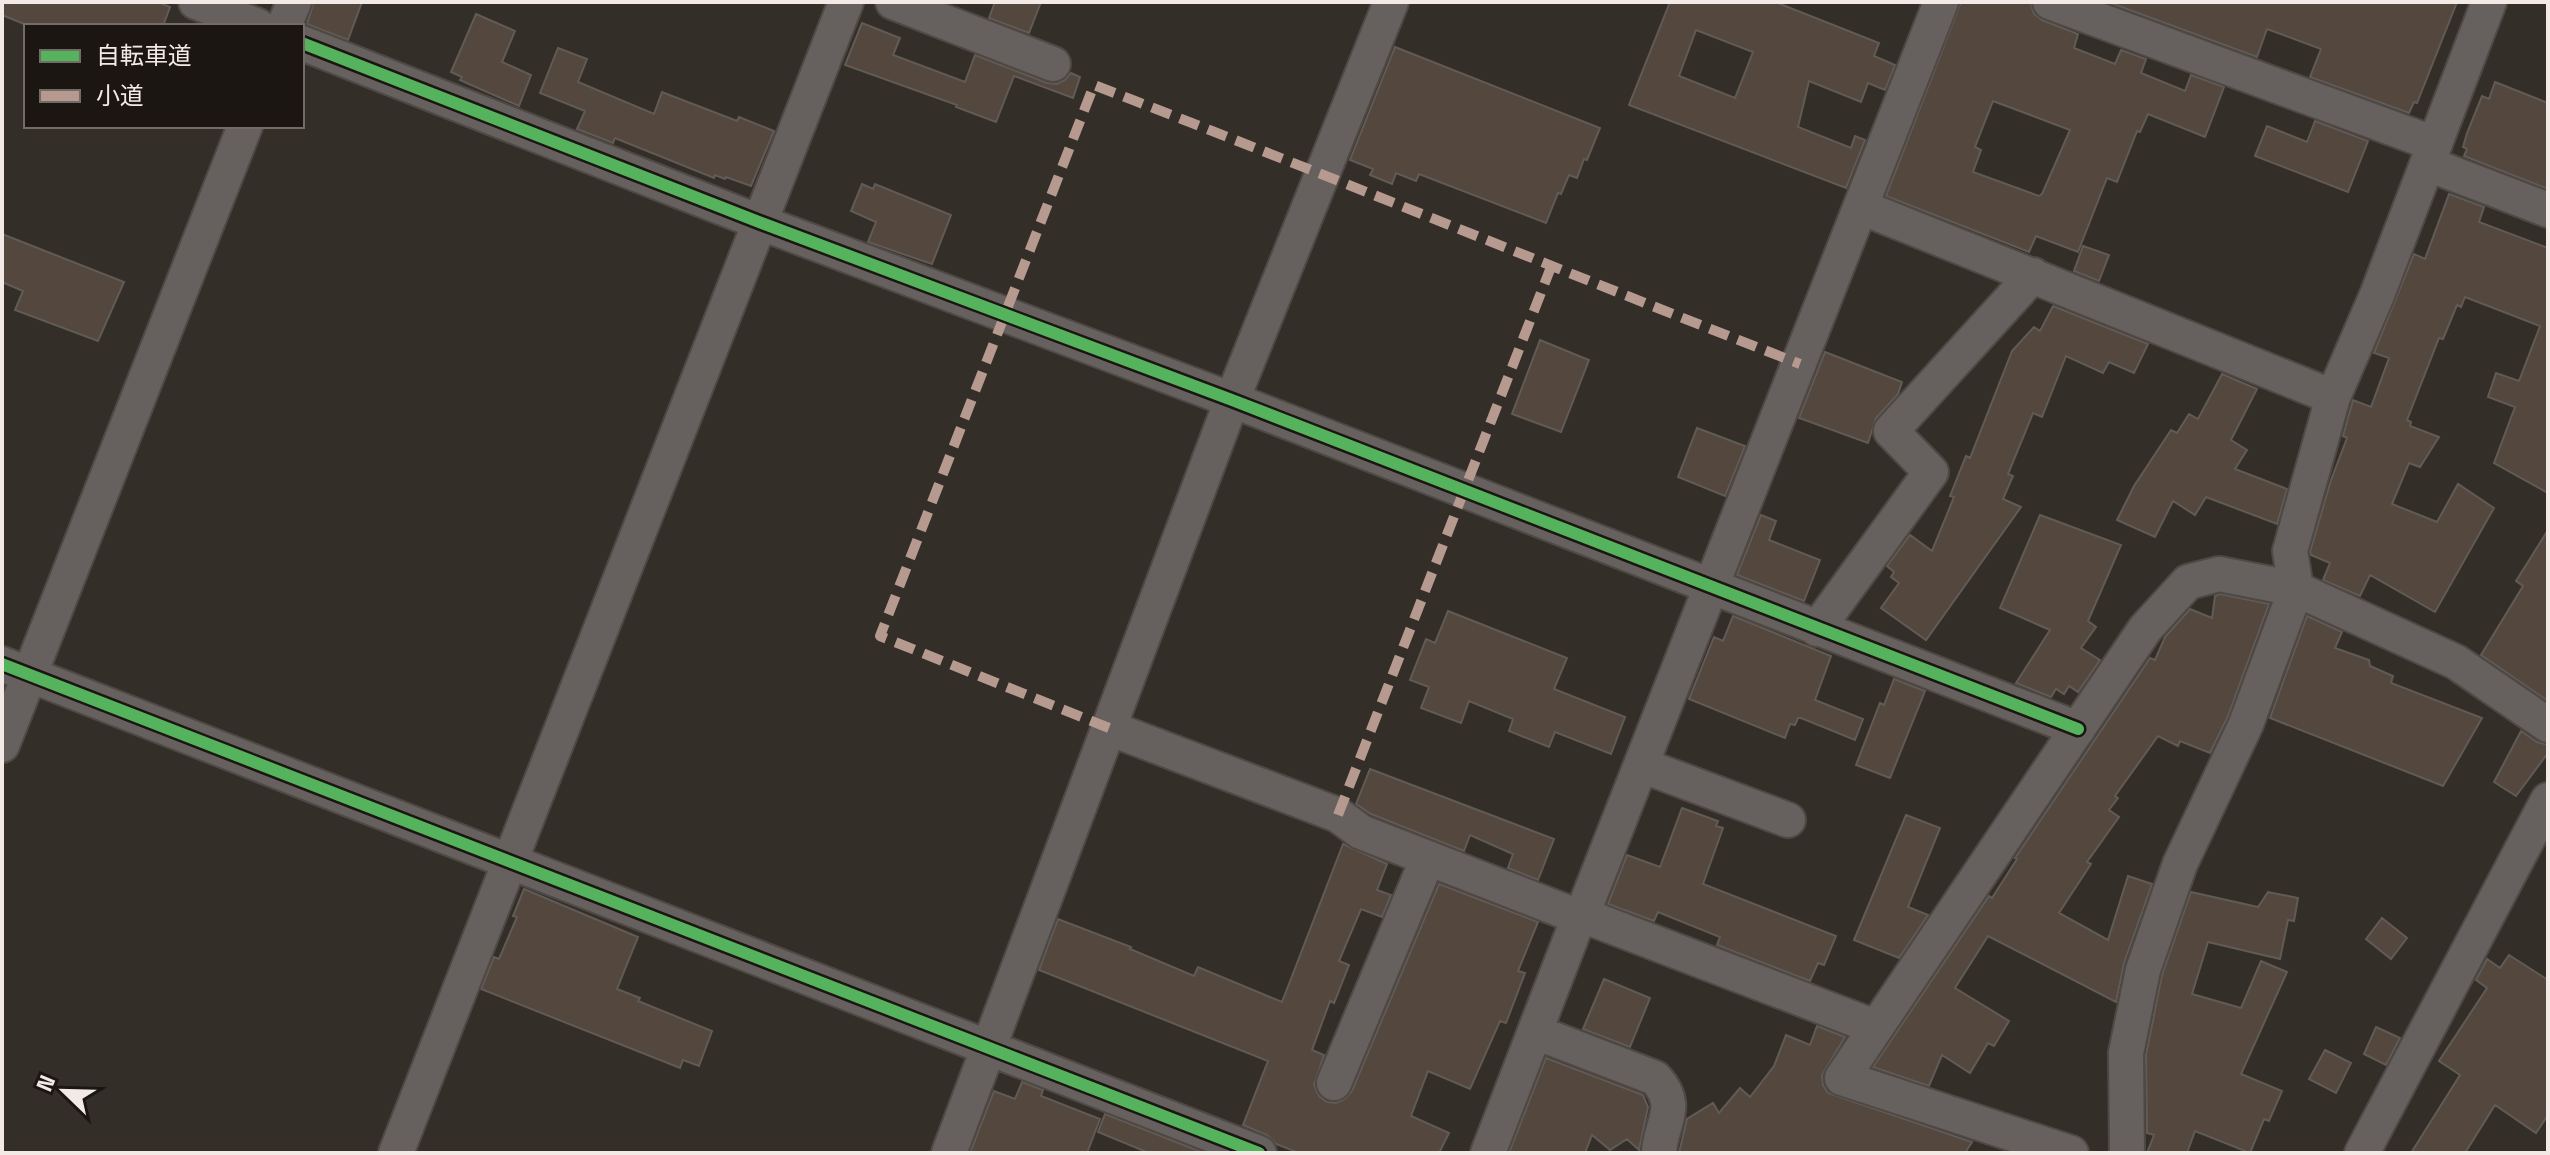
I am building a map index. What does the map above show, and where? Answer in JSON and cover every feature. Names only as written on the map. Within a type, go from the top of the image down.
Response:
[{"type":"street","points":[[196,2],[253,24]]},
{"type":"street","points":[[285,24],[294,2]]},
{"type":"street","points":[[396,1153],[846,2]]},
{"type":"street","points":[[893,2],[1053,64]]},
{"type":"street","points":[[949,1153],[1232,400],[1391,2]]},
{"type":"street","points":[[1488,1153],[1941,2]]},
{"type":"street","points":[[2050,2],[2432,154],[2548,210]]},
{"type":"street","points":[[2127,1153],[2126,1053],[2143,970],[2180,864],[2246,724],[2296,589],[2290,551],[2333,397],[2432,154],[2489,2]]},
{"type":"street","points":[[304,44],[2078,729]]},
{"type":"street","points":[[2,745],[15,669],[244,128]]},
{"type":"street","points":[[1861,207],[2333,397]]},
{"type":"street","points":[[1817,629],[1931,472],[1891,431],[2033,275]]},
{"type":"street","points":[[2071,1153],[1842,1078],[2145,629],[2188,582],[2219,574],[2296,589],[2456,662],[2548,725]]},
{"type":"street","points":[[15,669],[1259,1153]]},
{"type":"street","points":[[1109,728],[1338,815],[1361,832],[1875,1027]]},
{"type":"street","points":[[1641,765],[1788,820]]},
{"type":"street","points":[[2362,1153],[2548,800]]},
{"type":"street","points":[[1334,1083],[1428,858]]},
{"type":"street","points":[[1535,1032],[1655,1078],[1668,1102],[1668,1120],[1659,1153]]},
{"type":"building","points":[[2,2],[158,2],[170,7],[164,24],[24,24],[2,15]]},
{"type":"building","points":[[314,2],[362,2],[348,40],[307,24]]},
{"type":"building","points":[[995,2],[1041,2],[1029,33],[989,18]]},
{"type":"building","points":[[1670,2],[1775,2],[1879,43],[1874,56],[1895,65],[1885,90],[1868,83],[1861,102],[1809,81],[1798,127],[1851,148],[1855,136],[1865,140],[1846,188],[1629,105]],"holes":[[[1696,30],[1753,52],[1735,98],[1679,76]]]},
{"type":"building","points":[[1961,2],[2030,2],[2034,14],[2042,20],[2078,34],[2074,48],[2115,64],[2121,50],[2146,59],[2141,73],[2185,91],[2191,75],[2224,87],[2205,137],[2148,114],[2140,132],[2137,131],[2117,182],[2107,178],[2078,252],[2036,236],[2029,252],[1886,196]],"holes":[[[1993,101],[2070,130],[2039,196],[1973,172],[1981,150],[1975,147]]]},
{"type":"building","points":[[2108,2],[2457,2],[2417,103],[2414,102],[2409,113],[2310,77],[2321,49],[2267,29],[2257,57]]},
{"type":"building","points":[[476,14],[515,31],[502,62],[531,75],[519,106],[460,80],[462,77],[451,72]]},
{"type":"building","points":[[862,23],[900,38],[893,55],[965,82],[975,55],[1047,83],[1057,84],[1071,73],[1080,77],[1073,98],[1014,76],[996,122],[845,65]]},
{"type":"building","points":[[1395,47],[1600,128],[1577,178],[1569,175],[1546,223],[1419,174],[1416,181],[1396,173],[1392,184],[1370,175],[1373,169],[1350,160]]},
{"type":"building","points":[[558,48],[587,59],[578,82],[654,114],[662,92],[737,121],[739,117],[774,131],[751,186],[726,177],[715,175],[714,178],[615,138],[613,143],[577,129],[585,111],[540,93]]},
{"type":"building","points":[[2495,82],[2548,103],[2548,189],[2464,156],[2467,133],[2482,96],[2489,99]]},
{"type":"building","points":[[2315,121],[2368,141],[2348,192],[2255,156],[2267,126],[2307,142]]},
{"type":"building","points":[[862,184],[873,189],[875,184],[951,215],[932,264],[868,242],[876,222],[851,211]]},
{"type":"building","points":[[2449,194],[2484,207],[2479,222],[2548,248],[2548,493],[2494,463],[2515,407],[2488,397],[2496,373],[2519,381],[2540,326],[2465,297],[2461,307],[2457,305],[2443,339],[2439,338],[2407,420],[2411,422],[2410,426],[2439,437],[2420,467],[2409,463],[2392,504],[2437,522],[2458,484],[2494,508],[2435,612],[2370,575],[2360,596],[2323,580],[2330,563],[2310,552],[2347,438],[2343,436],[2353,400],[2371,407],[2389,358],[2374,353],[2414,254],[2425,259]]},
{"type":"building","points":[[2,234],[124,282],[98,341],[15,310],[23,291],[2,282]]},
{"type":"building","points":[[2083,246],[2109,255],[2099,281],[2074,271]]},
{"type":"building","points":[[2053,306],[2148,344],[2134,373],[2109,362],[2103,373],[2066,356],[2042,417],[2033,413],[2008,474],[2013,476],[2003,499],[2021,507],[1926,640],[1881,608],[1899,583],[1891,577],[1894,572],[1887,566],[1910,535],[1932,551],[1954,497],[1950,496],[1966,456],[1970,458],[2012,351],[2034,327],[2040,331]]},
{"type":"building","points":[[1540,340],[1589,360],[1561,432],[1512,414]]},
{"type":"building","points":[[1825,352],[1902,382],[1898,394],[1876,418],[1868,443],[1799,418]]},
{"type":"building","points":[[2222,374],[2257,389],[2231,440],[2247,450],[2235,469],[2287,489],[2277,524],[2206,497],[2195,515],[2173,501],[2155,537],[2117,520],[2134,486],[2171,430],[2177,433],[2189,414],[2198,419]]},
{"type":"building","points":[[1697,428],[1745,446],[1725,496],[1678,477]]},
{"type":"building","points":[[1761,515],[1776,521],[1769,540],[1820,560],[1804,601],[1737,575]]},
{"type":"building","points":[[2040,515],[2121,545],[2088,621],[2096,627],[2081,648],[2100,660],[2078,692],[2069,686],[2064,694],[2056,689],[2051,697],[2016,683],[2050,630],[2000,608]]},
{"type":"building","points":[[2548,530],[2548,701],[2481,655],[2523,586],[2516,581]]},
{"type":"building","points":[[2220,594],[2269,604],[2228,716],[2210,753],[2180,741],[2178,746],[2158,736],[2115,796],[2118,798],[2109,810],[2119,817],[2087,862],[2091,864],[2059,913],[2108,940],[2128,876],[2152,884],[2124,963],[2116,1002],[1988,936],[1955,988],[2009,1021],[1994,1046],[1988,1043],[1970,1073],[1942,1055],[1929,1086],[1873,1067],[1989,896],[1992,898],[2015,858],[2150,658],[2155,660],[2165,637],[2190,609],[2212,618],[2215,596]]},
{"type":"building","points":[[1448,611],[1567,658],[1554,689],[1625,717],[1611,754],[1555,732],[1549,747],[1509,731],[1513,719],[1469,701],[1461,723],[1421,708],[1429,687],[1410,680],[1426,639],[1435,643]]},
{"type":"building","points":[[1733,616],[1831,656],[1815,700],[1863,719],[1855,740],[1801,718],[1795,725],[1790,724],[1785,738],[1689,699],[1714,637],[1723,641]]},
{"type":"building","points":[[2307,616],[2342,632],[2335,648],[2369,660],[2370,666],[2393,676],[2391,683],[2482,718],[2443,786],[2270,718]]},
{"type":"building","points":[[1894,679],[1925,691],[1890,778],[1856,765],[1880,703],[1884,705]]},
{"type":"building","points":[[2521,731],[2537,742],[2548,745],[2548,753],[2516,796],[2494,782]]},
{"type":"building","points":[[1370,769],[1554,839],[1538,880],[1508,868],[1513,854],[1470,835],[1464,851],[1371,814],[1356,804]]},
{"type":"building","points":[[1682,808],[1718,821],[1716,826],[1723,828],[1703,884],[1836,936],[1824,965],[1818,963],[1810,981],[1717,945],[1720,937],[1658,912],[1654,921],[1608,904],[1627,855],[1660,867]]},
{"type":"building","points":[[1906,815],[1940,828],[1908,907],[1928,915],[1899,958],[1854,940]]},
{"type":"building","points":[[1343,844],[1387,864],[1377,890],[1391,895],[1382,917],[1361,909],[1339,961],[1349,965],[1334,1003],[1330,1001],[1312,1050],[1324,1055],[1314,1085],[1319,1096],[1327,1102],[1336,1103],[1352,1091],[1439,884],[1538,922],[1518,971],[1525,973],[1506,1023],[1500,1021],[1470,1089],[1428,1071],[1411,1116],[1449,1133],[1439,1153],[1299,1153],[1276,1144],[1267,1135],[1243,1125],[1268,1061],[1039,970],[1058,919],[1194,976],[1198,967],[1282,1002]]},
{"type":"building","points":[[524,889],[638,937],[617,989],[640,998],[638,1001],[712,1031],[699,1066],[683,1060],[680,1068],[481,989],[494,957],[499,959],[517,917],[513,916]]},
{"type":"building","points":[[2191,892],[2258,907],[2268,892],[2298,898],[2294,921],[2288,920],[2280,959],[2208,942],[2192,994],[2241,1008],[2261,961],[2287,972],[2241,1074],[2282,1091],[2269,1121],[2264,1119],[2250,1153],[2195,1131],[2187,1153],[2147,1153],[2154,1135],[2147,1133],[2146,1055],[2162,975]]},
{"type":"building","points":[[2382,918],[2407,938],[2391,959],[2366,939]]},
{"type":"building","points":[[2509,955],[2548,980],[2548,1115],[2536,1133],[2495,1105],[2465,1153],[2411,1153],[2460,1075],[2439,1061],[2487,988],[2476,980],[2487,959],[2500,968]]},
{"type":"building","points":[[1604,979],[1650,998],[1630,1047],[1583,1029]]},
{"type":"building","points":[[1817,1026],[1845,1037],[1822,1075],[1828,1093],[1972,1142],[1965,1153],[1679,1153],[1687,1119],[1713,1103],[1719,1113],[1740,1088],[1750,1097],[1774,1066],[1786,1035],[1810,1045]]},
{"type":"building","points":[[2376,1027],[2400,1038],[2386,1065],[2364,1054]]},
{"type":"building","points":[[2325,1050],[2351,1063],[2336,1093],[2309,1079]]},
{"type":"building","points":[[1546,1058],[1643,1095],[1648,1107],[1639,1150],[1627,1139],[1610,1150],[1592,1135],[1585,1153],[1509,1153]]},
{"type":"building","points":[[1022,1082],[1043,1090],[1041,1096],[1100,1119],[1087,1153],[970,1153],[994,1091],[1015,1099]]},
{"type":"building","points":[[1105,1114],[1204,1153],[1149,1153],[1098,1132]]},
{"type":"marked path","points":[[1109,728],[880,636],[1094,85],[1800,364]]},
{"type":"marked path","points":[[1338,815],[1551,267]]},
{"type":"cycle path","points":[[304,44],[2078,729]]},
{"type":"cycle path","points":[[2,664],[1259,1153]]}]
